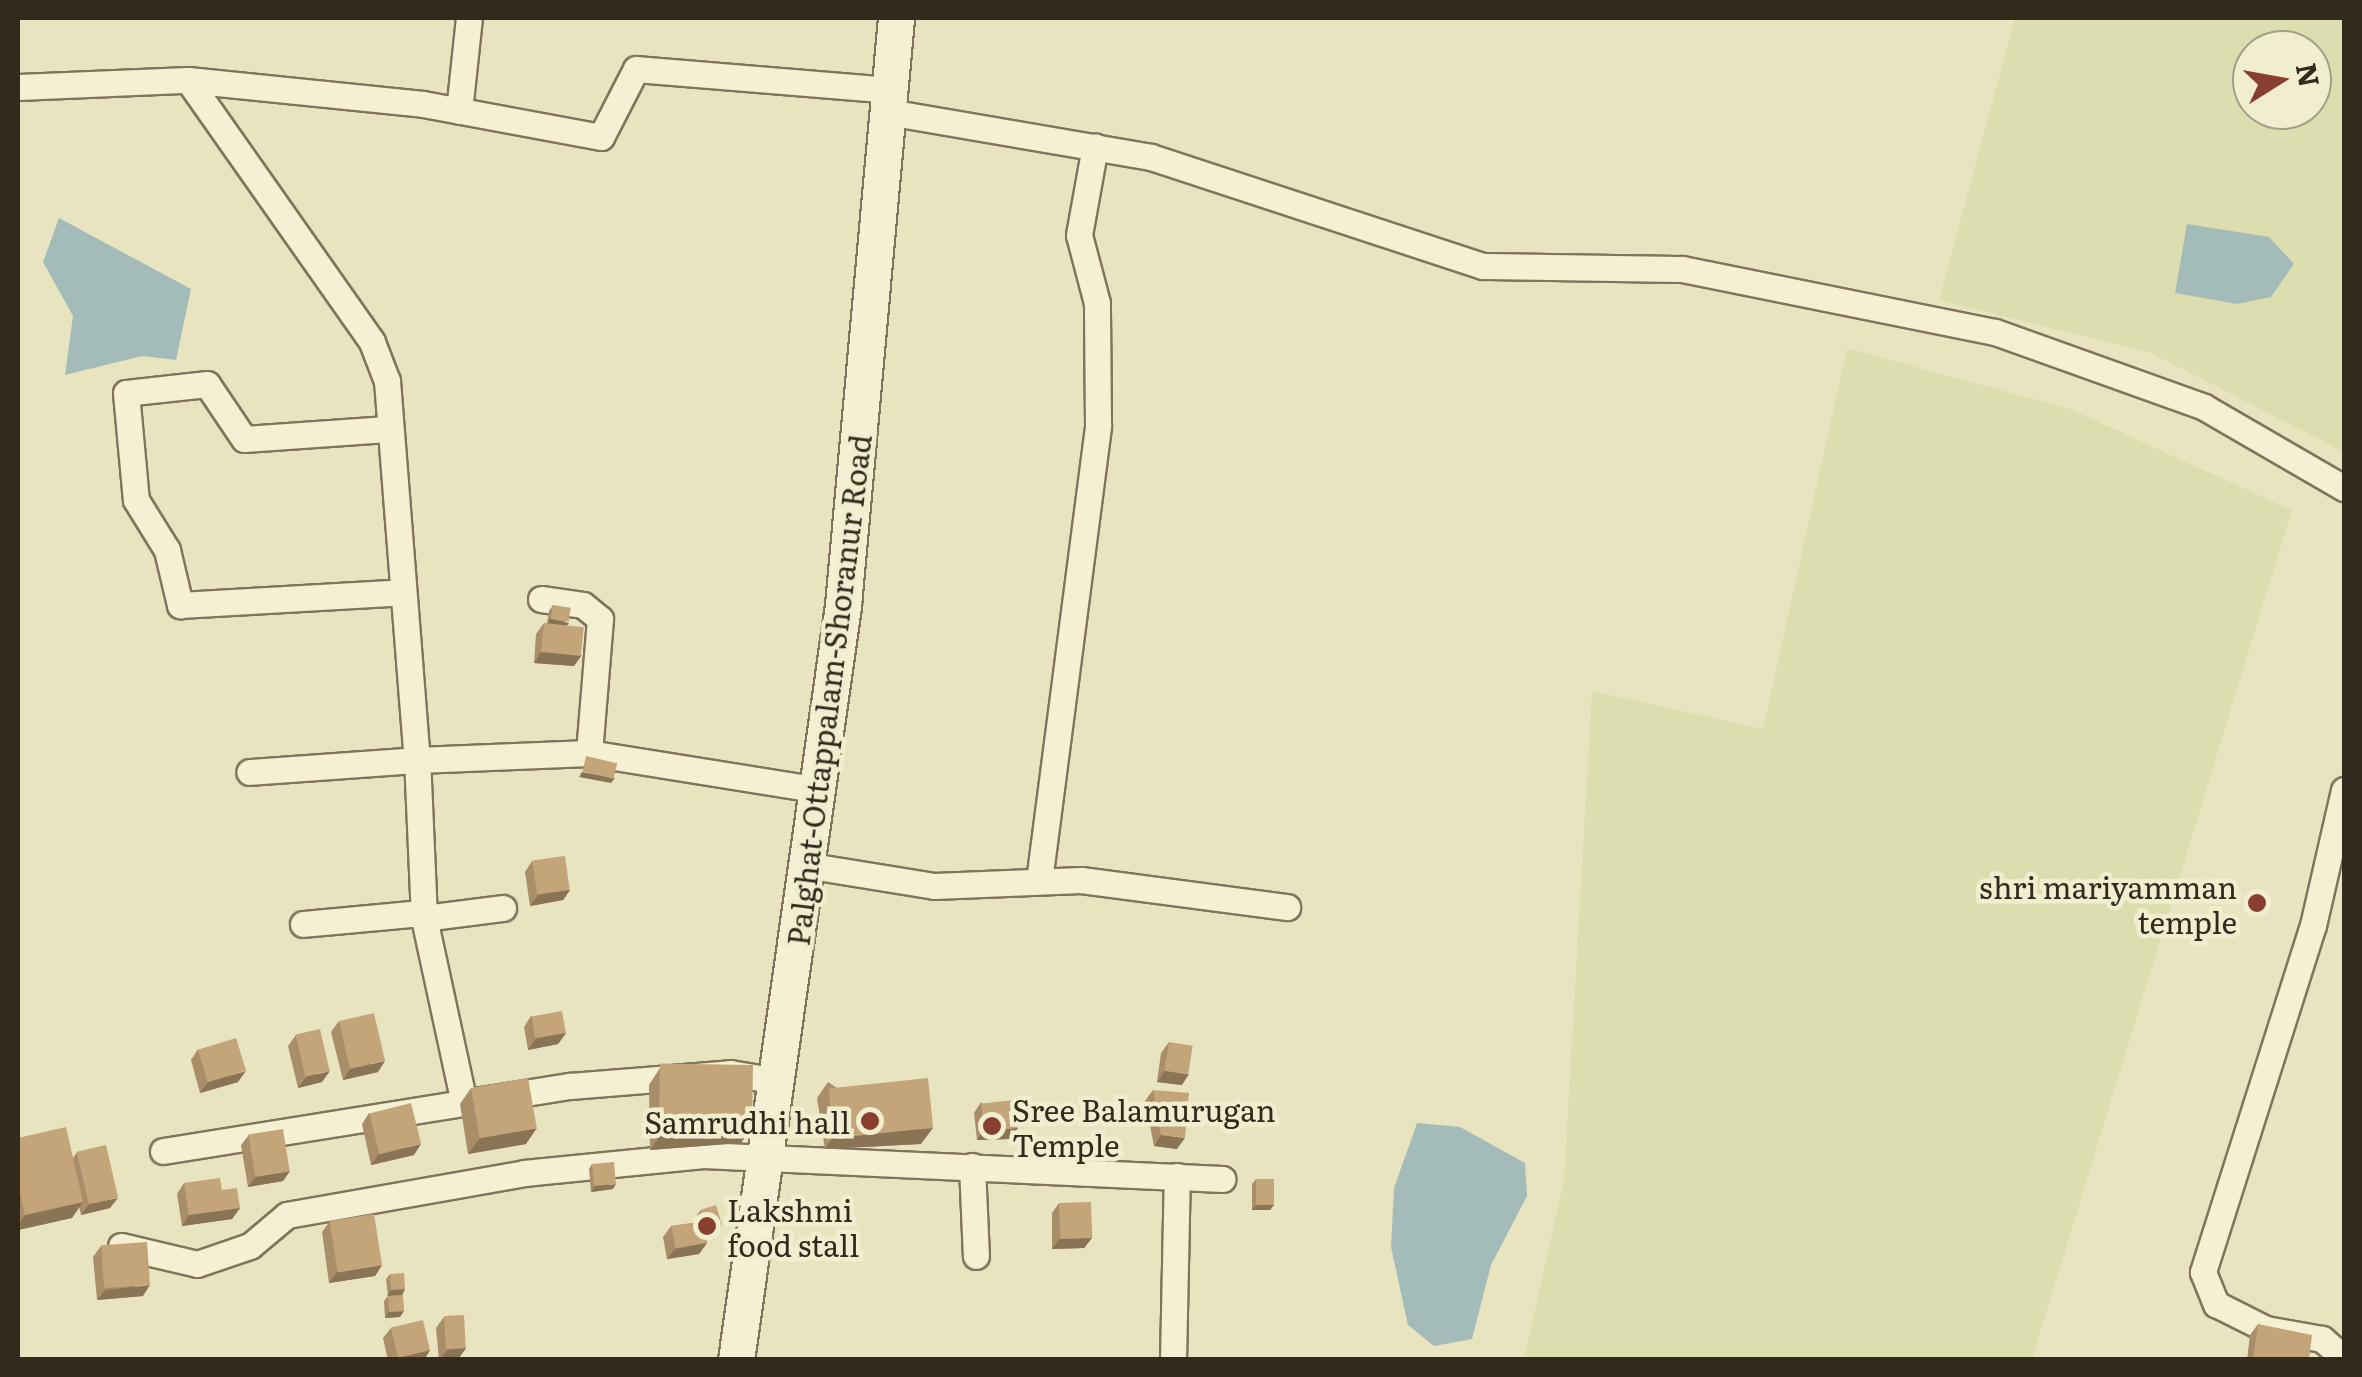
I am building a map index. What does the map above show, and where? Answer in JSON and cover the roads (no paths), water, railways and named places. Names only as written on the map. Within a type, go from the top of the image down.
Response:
[{"type":"main road","name":"Palghat-Ottappalam-Shoranur Road","points":[[736,1360],[811,866],[896,18]]},
{"type":"street","points":[[459,111],[469,18]]},
{"type":"street","points":[[18,87],[188,80],[459,111],[600,137],[636,69],[888,101],[1095,146],[1483,266],[1682,269],[1995,332],[2204,407],[2344,488]]},
{"type":"street","points":[[188,80],[372,342],[387,381],[387,429],[417,760],[423,915],[463,1099]]},
{"type":"street","points":[[1039,881],[1098,424],[1097,304],[1079,235],[1095,146]]},
{"type":"street","points":[[387,429],[244,439],[207,384],[126,393],[136,500],[168,550],[180,605],[403,592]]},
{"type":"street","points":[[541,600],[583,605],[600,619],[588,752]]},
{"type":"street","points":[[249,772],[588,752],[820,790]]},
{"type":"street","points":[[2344,790],[2313,925],[2204,1272],[2216,1304],[2266,1329],[2322,1338],[2344,1358]]},
{"type":"street","points":[[811,866],[934,886],[1039,881],[1287,907]]},
{"type":"street","points":[[303,924],[504,908]]},
{"type":"street","points":[[163,1152],[463,1099],[658,1076],[778,1081]]},
{"type":"street","points":[[121,1246],[197,1264],[250,1246],[286,1215],[524,1173],[767,1154],[1222,1179]]},
{"type":"street","points":[[972,1166],[976,1256]]},
{"type":"street","points":[[1173,1360],[1177,1176]]},
{"type":"water","points":[[59,218],[191,289],[176,360],[142,356],[65,375],[73,316],[43,262]]},
{"type":"water","points":[[2187,224],[2269,237],[2294,264],[2271,297],[2237,304],[2175,293]]},
{"type":"water","points":[[1417,1123],[1460,1127],[1525,1163],[1527,1196],[1491,1265],[1472,1339],[1434,1346],[1408,1325],[1391,1247],[1394,1188]]},
{"type":"place","name":"shri mariyamman temple","points":[[2257,903]]},
{"type":"place","name":"Samrudhi hall","points":[[870,1121]]},
{"type":"place","name":"Sree Balamurugan Temple","points":[[992,1126]]},
{"type":"place","name":"Lakshmi food stall","points":[[707,1226]]}]
